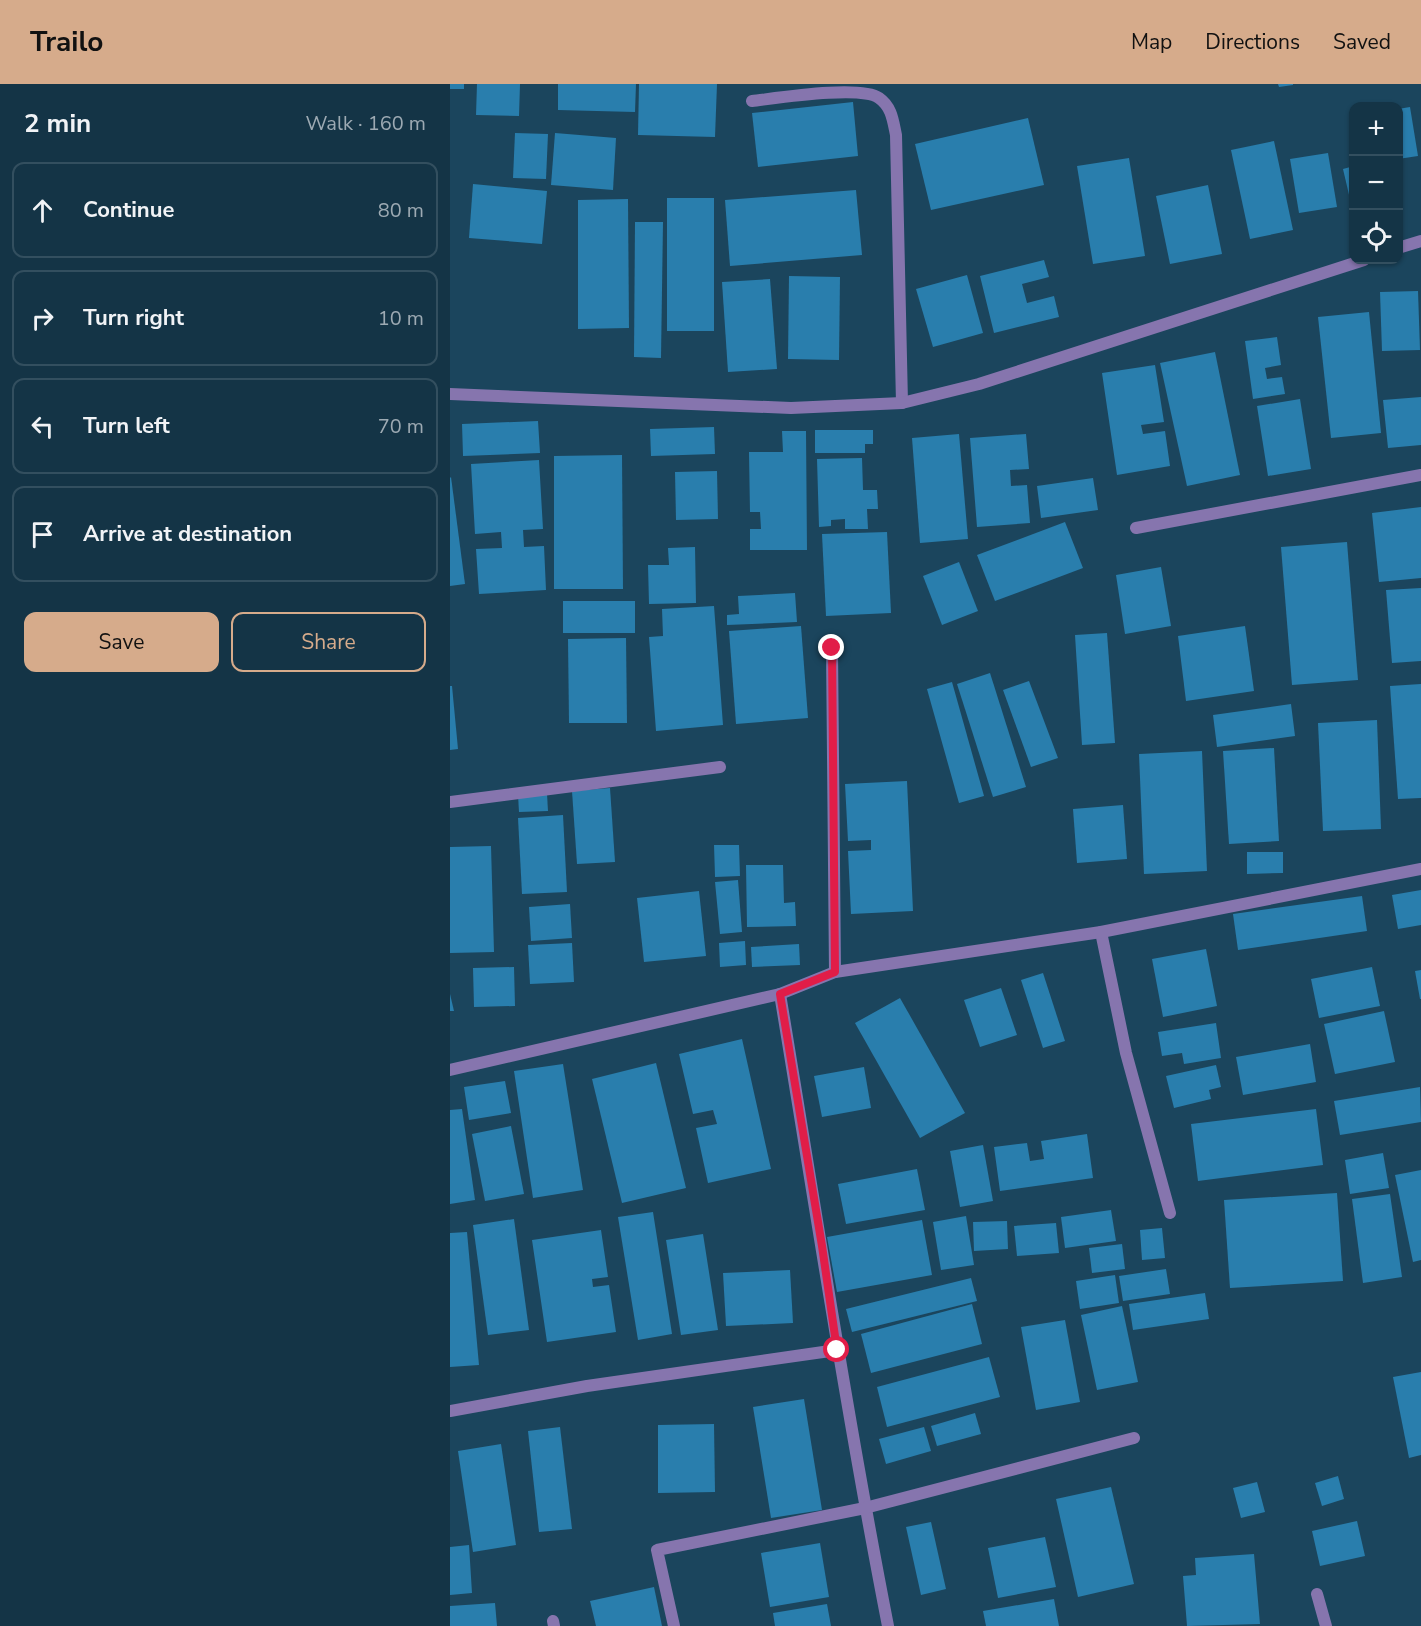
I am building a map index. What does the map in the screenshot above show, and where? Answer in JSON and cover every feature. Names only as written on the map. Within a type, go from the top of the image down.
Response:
[{"type":"street","points":[[752,101],[849,91],[878,97],[891,113],[896,135],[902,403]]},
{"type":"street","points":[[1403,246],[1421,241]]},
{"type":"street","points":[[450,394],[791,408],[902,403],[979,384],[1352,264]]},
{"type":"street","points":[[1136,528],[1421,475]]},
{"type":"street","points":[[832,648],[835,972]]},
{"type":"street","points":[[450,802],[720,767]]},
{"type":"street","points":[[450,1070],[780,994],[835,972],[1101,932],[1421,869]]},
{"type":"street","points":[[1101,932],[1126,1053],[1170,1213]]},
{"type":"street","points":[[780,994],[837,1350],[888,1626]]},
{"type":"street","points":[[450,1411],[587,1386],[837,1350]]},
{"type":"street","points":[[674,1626],[657,1551],[865,1508],[1134,1438]]},
{"type":"street","points":[[1317,1594],[1326,1626]]},
{"type":"building","points":[[450,84],[464,84],[464,89],[450,89]]},
{"type":"building","points":[[477,84],[520,84],[519,116],[476,115]]},
{"type":"building","points":[[558,84],[636,84],[635,112],[558,110]]},
{"type":"building","points":[[639,84],[717,84],[715,137],[638,135]]},
{"type":"building","points":[[1278,84],[1293,84],[1293,85],[1279,87]]},
{"type":"building","points":[[853,102],[858,156],[758,167],[752,113]]},
{"type":"building","points":[[1410,107],[1418,156],[1403,158],[1403,108]]},
{"type":"building","points":[[1028,118],[1044,185],[931,210],[915,144]]},
{"type":"building","points":[[515,133],[548,134],[546,179],[513,178]]},
{"type":"building","points":[[555,133],[616,138],[613,190],[551,185]]},
{"type":"building","points":[[1274,141],[1293,230],[1250,239],[1231,150]]},
{"type":"building","points":[[1328,153],[1337,207],[1299,213],[1290,159]]},
{"type":"building","points":[[1129,158],[1145,256],[1093,264],[1077,166]]},
{"type":"building","points":[[1349,167],[1349,195],[1343,169]]},
{"type":"building","points":[[473,184],[547,191],[542,244],[469,238]]},
{"type":"building","points":[[1208,185],[1222,254],[1170,264],[1156,196]]},
{"type":"building","points":[[856,190],[862,255],[730,266],[725,200]]},
{"type":"building","points":[[667,198],[714,198],[714,331],[667,331]]},
{"type":"building","points":[[628,199],[629,328],[578,329],[578,200]]},
{"type":"building","points":[[635,222],[663,222],[661,358],[634,357]]},
{"type":"building","points":[[1044,260],[1049,277],[1022,284],[1027,303],[1054,296],[1059,317],[994,333],[980,276]]},
{"type":"building","points":[[967,275],[983,333],[933,347],[916,289]]},
{"type":"building","points":[[789,276],[840,277],[839,360],[788,359]]},
{"type":"building","points":[[770,279],[777,369],[728,372],[722,282]]},
{"type":"building","points":[[1418,291],[1420,350],[1382,351],[1380,292]]},
{"type":"building","points":[[1369,312],[1381,433],[1331,438],[1318,317]]},
{"type":"building","points":[[1277,337],[1281,365],[1265,368],[1267,379],[1282,377],[1285,394],[1253,399],[1245,341]]},
{"type":"building","points":[[1215,352],[1240,475],[1187,486],[1160,363]]},
{"type":"building","points":[[1155,365],[1164,422],[1141,425],[1143,434],[1165,431],[1170,466],[1117,475],[1102,373]]},
{"type":"building","points":[[1421,397],[1421,445],[1388,448],[1383,400]]},
{"type":"building","points":[[1300,399],[1311,469],[1268,476],[1257,406]]},
{"type":"building","points":[[538,421],[540,453],[463,456],[462,424]]},
{"type":"building","points":[[714,427],[715,454],[651,456],[650,429]]},
{"type":"building","points":[[815,430],[873,430],[873,444],[865,444],[865,453],[815,453]]},
{"type":"building","points":[[782,431],[806,431],[807,550],[750,550],[750,529],[761,529],[760,512],[750,512],[749,452],[783,452]]},
{"type":"building","points":[[959,434],[968,539],[920,543],[912,438]]},
{"type":"building","points":[[1026,434],[1029,469],[1010,470],[1011,486],[1027,485],[1030,523],[977,527],[970,438]]},
{"type":"building","points":[[622,455],[623,589],[554,589],[554,456]]},
{"type":"building","points":[[862,458],[863,490],[877,490],[878,509],[867,509],[868,529],[845,529],[845,519],[831,520],[831,526],[819,527],[817,459]]},
{"type":"building","points":[[539,460],[543,529],[523,530],[524,547],[544,546],[546,590],[479,594],[476,549],[502,548],[501,532],[475,534],[471,464]]},
{"type":"building","points":[[717,471],[718,519],[676,520],[675,472]]},
{"type":"building","points":[[450,478],[465,584],[450,586]]},
{"type":"building","points":[[1093,478],[1098,510],[1041,518],[1037,486]]},
{"type":"building","points":[[1421,507],[1421,578],[1379,582],[1372,513]]},
{"type":"building","points":[[1065,522],[1083,568],[995,601],[977,555]]},
{"type":"building","points":[[887,532],[891,613],[826,616],[822,534]]},
{"type":"building","points":[[1347,542],[1358,680],[1292,685],[1281,547]]},
{"type":"building","points":[[695,547],[696,603],[649,604],[648,565],[669,565],[668,548]]},
{"type":"building","points":[[959,562],[978,611],[942,625],[923,576]]},
{"type":"building","points":[[1161,567],[1171,626],[1125,634],[1116,575]]},
{"type":"building","points":[[1421,588],[1421,661],[1392,663],[1386,590]]},
{"type":"building","points":[[795,593],[797,622],[727,625],[727,615],[739,614],[738,596]]},
{"type":"building","points":[[563,601],[635,601],[635,633],[563,633]]},
{"type":"building","points":[[714,606],[723,725],[656,731],[649,637],[663,636],[662,609]]},
{"type":"building","points":[[801,626],[808,718],[736,724],[729,631]]},
{"type":"building","points":[[1245,626],[1254,691],[1186,701],[1178,636]]},
{"type":"building","points":[[1107,633],[1115,743],[1082,745],[1075,635]]},
{"type":"building","points":[[626,638],[627,723],[569,723],[568,639]]},
{"type":"building","points":[[990,673],[1026,787],[993,797],[957,684]]},
{"type":"building","points":[[1029,681],[1058,758],[1031,767],[1003,690]]},
{"type":"building","points":[[952,682],[984,796],[959,803],[927,689]]},
{"type":"building","points":[[1421,684],[1421,798],[1398,799],[1390,686]]},
{"type":"building","points":[[450,686],[452,686],[458,749],[450,750]]},
{"type":"building","points":[[1291,704],[1295,736],[1217,747],[1213,715]]},
{"type":"building","points":[[1377,720],[1381,829],[1323,831],[1318,723]]},
{"type":"building","points":[[1274,748],[1279,841],[1229,844],[1223,751]]},
{"type":"building","points":[[1202,751],[1207,871],[1144,874],[1139,754]]},
{"type":"building","points":[[907,781],[913,911],[851,914],[848,851],[871,850],[871,840],[848,841],[845,784]]},
{"type":"building","points":[[610,788],[615,862],[577,864],[572,791]]},
{"type":"building","points":[[547,794],[548,811],[519,812],[518,795]]},
{"type":"building","points":[[1123,805],[1127,859],[1077,863],[1073,809]]},
{"type":"building","points":[[563,815],[567,892],[522,894],[518,818]]},
{"type":"building","points":[[714,845],[739,845],[740,876],[715,877]]},
{"type":"building","points":[[491,846],[494,952],[450,953],[450,847]]},
{"type":"building","points":[[1247,852],[1283,852],[1283,873],[1247,874]]},
{"type":"building","points":[[746,865],[783,865],[784,903],[795,902],[796,926],[747,927]]},
{"type":"building","points":[[738,880],[742,932],[720,934],[715,882]]},
{"type":"building","points":[[1421,890],[1421,925],[1398,929],[1392,895]]},
{"type":"building","points":[[699,891],[706,956],[644,962],[637,898]]},
{"type":"building","points":[[1362,896],[1367,931],[1238,950],[1233,914]]},
{"type":"building","points":[[570,904],[572,938],[531,941],[529,907]]},
{"type":"building","points":[[745,941],[746,965],[720,967],[719,943]]},
{"type":"building","points":[[572,943],[574,982],[530,984],[528,945]]},
{"type":"building","points":[[799,944],[800,965],[752,967],[751,947]]},
{"type":"building","points":[[1206,949],[1217,1006],[1163,1017],[1152,959]]},
{"type":"building","points":[[514,967],[515,1006],[474,1007],[473,968]]},
{"type":"building","points":[[1372,967],[1380,1006],[1319,1018],[1311,979]]},
{"type":"building","points":[[1421,970],[1421,999],[1420,999],[1415,971]]},
{"type":"building","points":[[1043,973],[1065,1041],[1043,1048],[1021,980]]},
{"type":"building","points":[[1001,988],[1017,1035],[980,1047],[964,1000]]},
{"type":"building","points":[[450,994],[454,1011],[450,1011]]},
{"type":"building","points":[[900,998],[965,1113],[920,1138],[855,1023]]},
{"type":"building","points":[[1384,1011],[1395,1062],[1335,1074],[1324,1024]]},
{"type":"building","points":[[1216,1023],[1221,1058],[1184,1064],[1182,1053],[1162,1056],[1158,1032]]},
{"type":"building","points":[[742,1039],[771,1169],[708,1183],[696,1128],[717,1124],[713,1110],[693,1114],[679,1054]]},
{"type":"building","points":[[1310,1044],[1316,1082],[1243,1095],[1236,1057]]},
{"type":"building","points":[[656,1063],[686,1188],[622,1203],[592,1079]]},
{"type":"building","points":[[563,1064],[583,1190],[533,1198],[514,1071]]},
{"type":"building","points":[[1216,1065],[1221,1087],[1209,1090],[1211,1099],[1174,1108],[1166,1076]]},
{"type":"building","points":[[864,1067],[871,1108],[822,1117],[814,1076]]},
{"type":"building","points":[[505,1081],[511,1113],[469,1120],[464,1087]]},
{"type":"building","points":[[1420,1087],[1421,1122],[1340,1135],[1334,1101]]},
{"type":"building","points":[[462,1109],[475,1200],[450,1204],[450,1110]]},
{"type":"building","points":[[1316,1109],[1323,1165],[1198,1181],[1191,1124]]},
{"type":"building","points":[[511,1126],[524,1194],[485,1201],[472,1134]]},
{"type":"building","points":[[1087,1134],[1093,1178],[1000,1191],[994,1147],[1027,1143],[1030,1161],[1044,1159],[1041,1141]]},
{"type":"building","points":[[983,1145],[993,1201],[960,1207],[950,1151]]},
{"type":"building","points":[[1383,1153],[1389,1188],[1350,1194],[1345,1160]]},
{"type":"building","points":[[917,1169],[925,1210],[846,1224],[838,1184]]},
{"type":"building","points":[[1421,1170],[1421,1260],[1413,1262],[1395,1175]]},
{"type":"building","points":[[1337,1193],[1343,1281],[1230,1288],[1224,1200]]},
{"type":"building","points":[[1390,1194],[1402,1277],[1363,1283],[1352,1199]]},
{"type":"building","points":[[1111,1210],[1116,1241],[1065,1248],[1061,1217]]},
{"type":"building","points":[[653,1212],[672,1334],[638,1340],[618,1217]]},
{"type":"building","points":[[966,1216],[974,1265],[941,1270],[933,1222]]},
{"type":"building","points":[[514,1219],[529,1330],[488,1335],[473,1225]]},
{"type":"building","points":[[922,1220],[932,1275],[837,1292],[827,1237]]},
{"type":"building","points":[[1007,1221],[1008,1249],[974,1251],[973,1222]]},
{"type":"building","points":[[1056,1223],[1059,1253],[1017,1256],[1014,1226]]},
{"type":"building","points":[[1162,1228],[1165,1258],[1142,1260],[1140,1230]]},
{"type":"building","points":[[601,1230],[608,1277],[592,1279],[593,1287],[609,1285],[616,1332],[547,1342],[532,1240]]},
{"type":"building","points":[[467,1232],[479,1365],[450,1367],[450,1233]]},
{"type":"building","points":[[703,1234],[718,1330],[681,1335],[666,1240]]},
{"type":"building","points":[[1122,1244],[1125,1269],[1092,1273],[1089,1248]]},
{"type":"building","points":[[1166,1269],[1170,1294],[1123,1301],[1119,1276]]},
{"type":"building","points":[[790,1270],[793,1323],[726,1326],[723,1273]]},
{"type":"building","points":[[1115,1275],[1119,1303],[1080,1309],[1076,1281]]},
{"type":"building","points":[[971,1278],[977,1301],[852,1332],[846,1309]]},
{"type":"building","points":[[1205,1293],[1209,1319],[1133,1330],[1129,1304]]},
{"type":"building","points":[[972,1304],[982,1344],[871,1373],[861,1334]]},
{"type":"building","points":[[1122,1306],[1138,1382],[1097,1390],[1081,1315]]},
{"type":"building","points":[[1065,1320],[1080,1402],[1036,1410],[1021,1327]]},
{"type":"building","points":[[989,1357],[1000,1397],[887,1427],[877,1387]]},
{"type":"building","points":[[1421,1372],[1421,1455],[1409,1458],[1393,1377]]},
{"type":"building","points":[[804,1399],[822,1510],[771,1518],[753,1407]]},
{"type":"building","points":[[975,1413],[981,1434],[937,1446],[931,1426]]},
{"type":"building","points":[[714,1424],[715,1492],[658,1493],[658,1425]]},
{"type":"building","points":[[560,1427],[572,1529],[539,1532],[528,1431]]},
{"type":"building","points":[[924,1427],[931,1451],[886,1464],[879,1439]]},
{"type":"building","points":[[501,1444],[516,1545],[473,1552],[458,1451]]},
{"type":"building","points":[[1338,1476],[1344,1499],[1322,1506],[1315,1483]]},
{"type":"building","points":[[1257,1482],[1265,1512],[1241,1518],[1233,1488]]},
{"type":"building","points":[[1111,1487],[1134,1584],[1078,1597],[1056,1499]]},
{"type":"building","points":[[1357,1521],[1365,1556],[1320,1566],[1312,1531]]},
{"type":"building","points":[[931,1522],[946,1589],[921,1595],[906,1527]]},
{"type":"building","points":[[1045,1537],[1056,1587],[998,1598],[988,1548]]},
{"type":"building","points":[[820,1543],[829,1597],[770,1607],[761,1553]]},
{"type":"building","points":[[469,1545],[472,1593],[450,1595],[450,1547]]},
{"type":"building","points":[[1254,1554],[1260,1624],[1187,1626],[1183,1576],[1196,1575],[1195,1558]]},
{"type":"building","points":[[654,1587],[662,1626],[596,1626],[590,1601]]},
{"type":"building","points":[[1054,1599],[1059,1626],[986,1626],[983,1611]]},
{"type":"building","points":[[495,1603],[497,1626],[450,1626],[450,1606]]},
{"type":"building","points":[[827,1604],[831,1626],[775,1626],[773,1613]]},
{"type":"route","points":[[832,648],[835,972],[780,994],[837,1350]]}]
